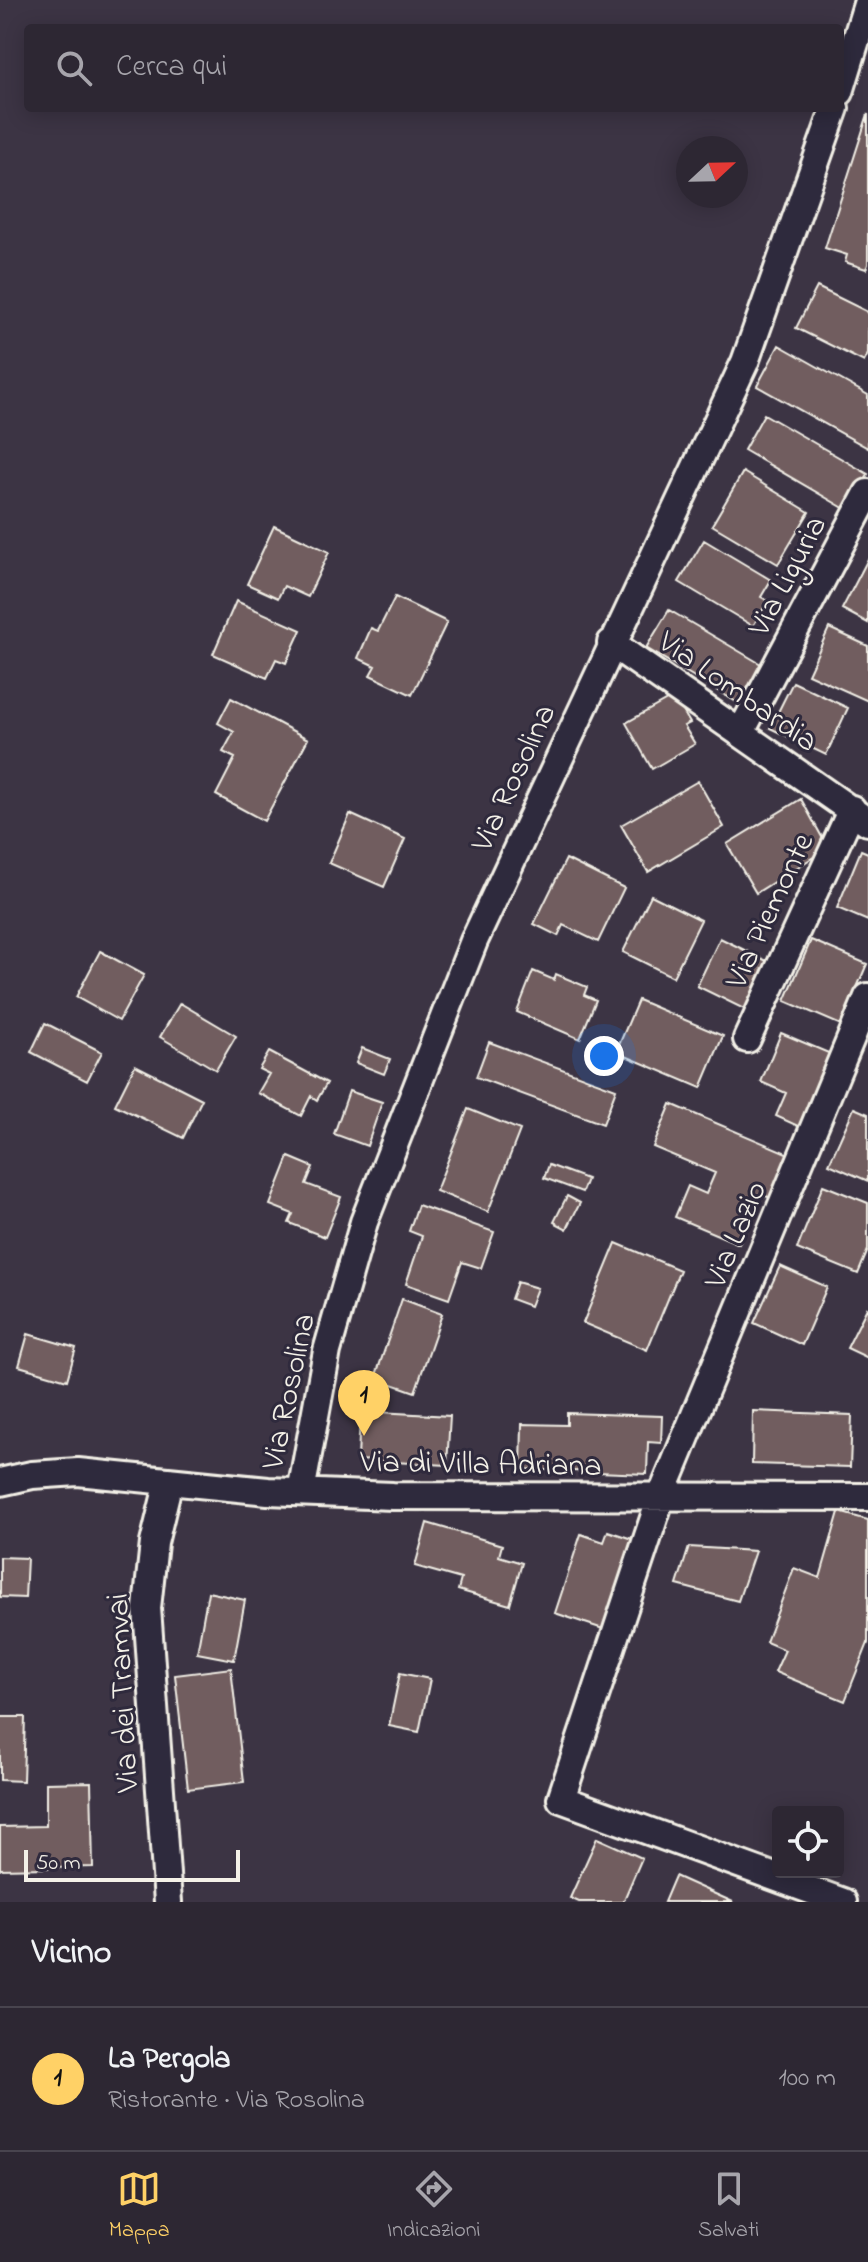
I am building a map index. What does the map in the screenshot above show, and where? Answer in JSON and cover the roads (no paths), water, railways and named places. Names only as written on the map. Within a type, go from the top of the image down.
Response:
[{"type":"street","points":[[844,79],[868,1]]},
{"type":"street","name":"Via Rosolina","points":[[301,1492],[324,1366],[364,1222],[474,941],[745,362],[834,112]]},
{"type":"street","name":"Via Liguria","points":[[741,732],[868,493]]},
{"type":"street","name":"Via Lombardia","points":[[611,643],[860,815]]},
{"type":"street","name":"Via Piemonte","points":[[747,1039],[860,815]]},
{"type":"street","name":"Via Lazio","points":[[843,1902],[561,1799],[661,1497],[868,997]]},
{"type":"street","name":"Via di Villa Adriana","points":[[0,1482],[63,1472],[301,1492],[661,1497],[865,1490]]},
{"type":"street","name":"Via dei Tramvai","points":[[168,1902],[147,1600],[154,1543],[169,1481]]},
{"type":"place","name":"La Pergola","points":[[364,1436]]}]
